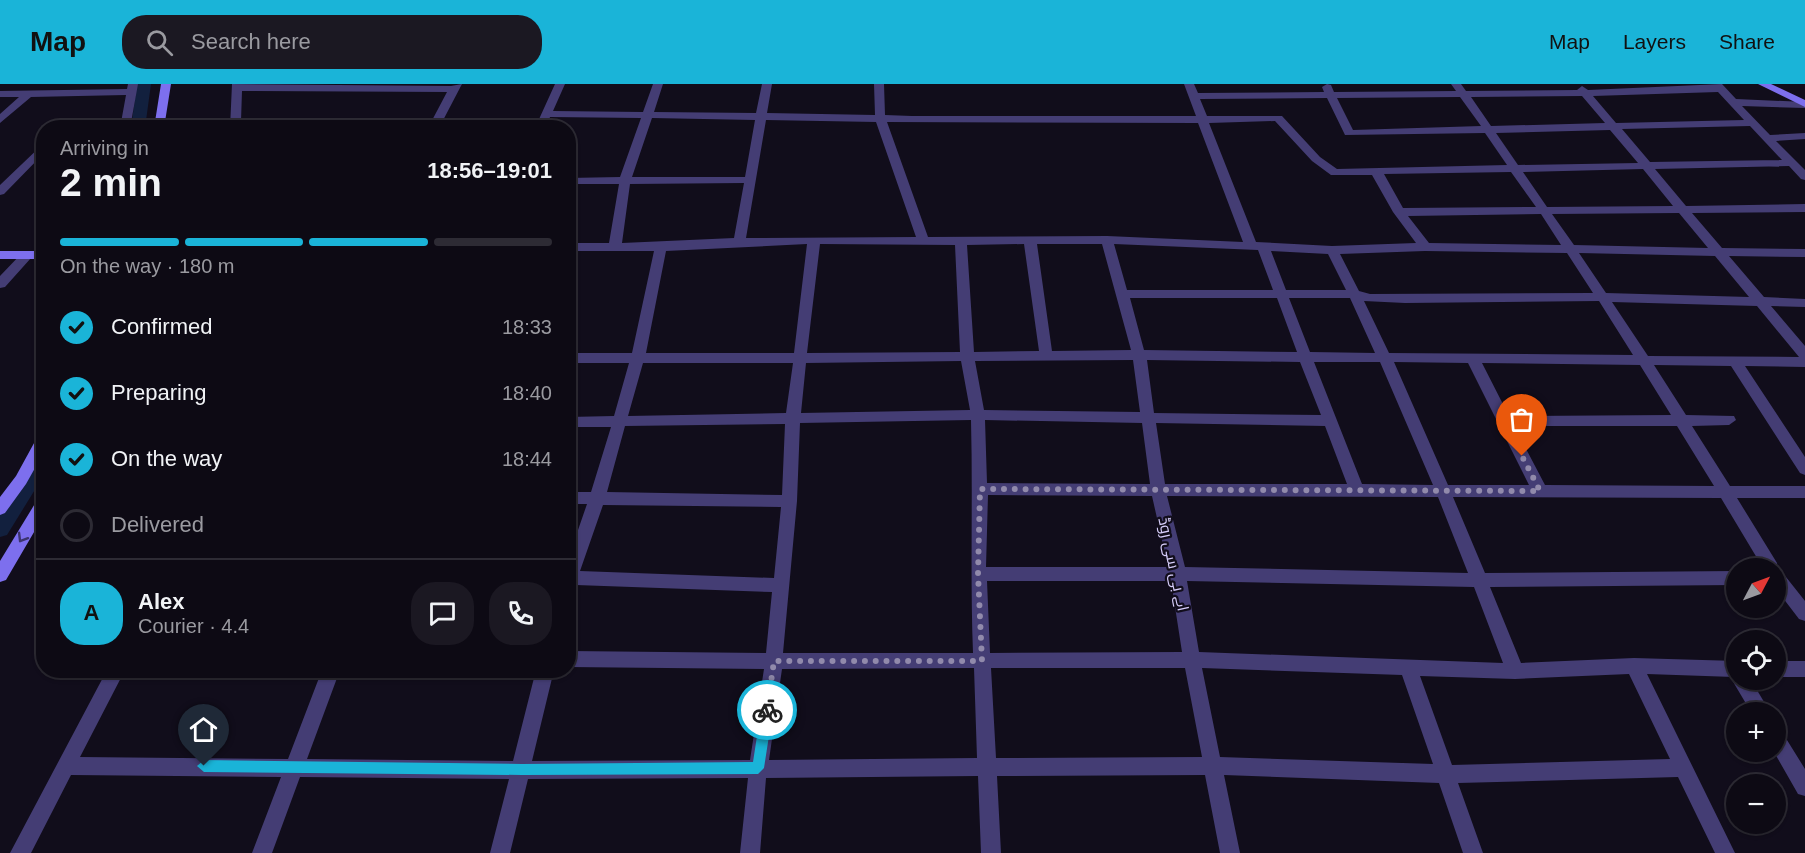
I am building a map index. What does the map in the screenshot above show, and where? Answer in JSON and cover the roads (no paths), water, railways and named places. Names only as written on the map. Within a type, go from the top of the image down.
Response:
[{"type":"street","points":[[160,120],[166,84]]},
{"type":"street","points":[[543,120],[560,84]]},
{"type":"street","points":[[615,247],[625,180],[658,84]]},
{"type":"street","points":[[740,242],[767,84]]},
{"type":"street","points":[[879,84],[880,118],[923,242]]},
{"type":"street","points":[[1189,84],[1202,120],[1257,246],[1281,294],[1356,489]]},
{"type":"street","points":[[1763,84],[1805,105]]},
{"type":"street","points":[[235,120],[237,86],[456,86],[437,120]]},
{"type":"street","points":[[1194,96],[1328,89],[1718,86],[1790,163],[1804,174]]},
{"type":"street","points":[[0,94],[133,88],[127,120]]},
{"type":"street","points":[[1459,88],[1604,297],[1726,491],[1765,558]]},
{"type":"street","points":[[1581,88],[1612,128],[1685,210],[1805,355]]},
{"type":"street","points":[[1328,89],[1349,133],[1752,123]]},
{"type":"street","points":[[0,120],[28,94]]},
{"type":"street","points":[[1733,102],[1805,105]]},
{"type":"street","points":[[546,114],[1202,120],[1278,118],[1316,159],[1335,172],[1790,163]]},
{"type":"street","points":[[1767,138],[1805,136]]},
{"type":"street","points":[[0,192],[36,154]]},
{"type":"street","points":[[1376,171],[1399,212],[1425,248]]},
{"type":"street","points":[[576,181],[751,180]]},
{"type":"street","points":[[1399,212],[1805,208]]},
{"type":"street","points":[[750,853],[758,768],[774,661],[782,585],[793,417],[814,240]]},
{"type":"street","points":[[576,247],[661,247],[814,240],[923,242],[1107,240],[1332,250],[1425,248],[1805,253]]},
{"type":"street","points":[[962,240],[967,356],[978,415],[980,489],[978,574],[991,853]]},
{"type":"street","points":[[1030,240],[1046,355]]},
{"type":"street","name":"اے بی سی روڈ","points":[[1107,240],[1139,355],[1158,488],[1178,574],[1192,660],[1215,766],[1230,853]]},
{"type":"street","points":[[576,560],[597,499],[638,357],[661,247]]},
{"type":"street","points":[[1332,250],[1355,294],[1444,490],[1515,671]]},
{"type":"street","points":[[0,255],[36,255]]},
{"type":"street","points":[[0,284],[27,255]]},
{"type":"street","points":[[1121,294],[1355,294],[1370,298],[1405,299],[1604,297],[1805,303]]},
{"type":"street","points":[[576,358],[1139,355],[1805,362]]},
{"type":"street","points":[[1473,359],[1540,491]]},
{"type":"street","points":[[1734,360],[1805,469]]},
{"type":"street","points":[[576,422],[978,415],[1330,421]]},
{"type":"street","points":[[1504,421],[1729,420]]},
{"type":"street","points":[[0,509],[21,480],[36,453]]},
{"type":"street","points":[[980,489],[1805,492]]},
{"type":"street","points":[[576,498],[789,501]]},
{"type":"street","points":[[0,574],[36,514]]},
{"type":"street","points":[[978,574],[1178,574],[1480,580],[1726,578]]},
{"type":"street","points":[[576,580],[782,585]]},
{"type":"street","points":[[1786,590],[1805,614]]},
{"type":"street","points":[[576,659],[1192,660],[1515,671],[1634,666],[1726,672]]},
{"type":"street","points":[[1408,666],[1473,853]]},
{"type":"street","points":[[1634,666],[1725,853]]},
{"type":"street","points":[[1786,669],[1805,669]]},
{"type":"street","points":[[20,853],[112,678]]},
{"type":"street","points":[[262,853],[328,678]]},
{"type":"street","points":[[500,853],[543,678]]},
{"type":"street","points":[[1786,755],[1805,787]]},
{"type":"street","points":[[65,766],[296,766],[522,770],[1215,766],[1446,774],[1684,768]]},
{"type":"waterway","points":[[139,120],[144,84]]},
{"type":"waterway","points":[[0,529],[36,471]]}]
